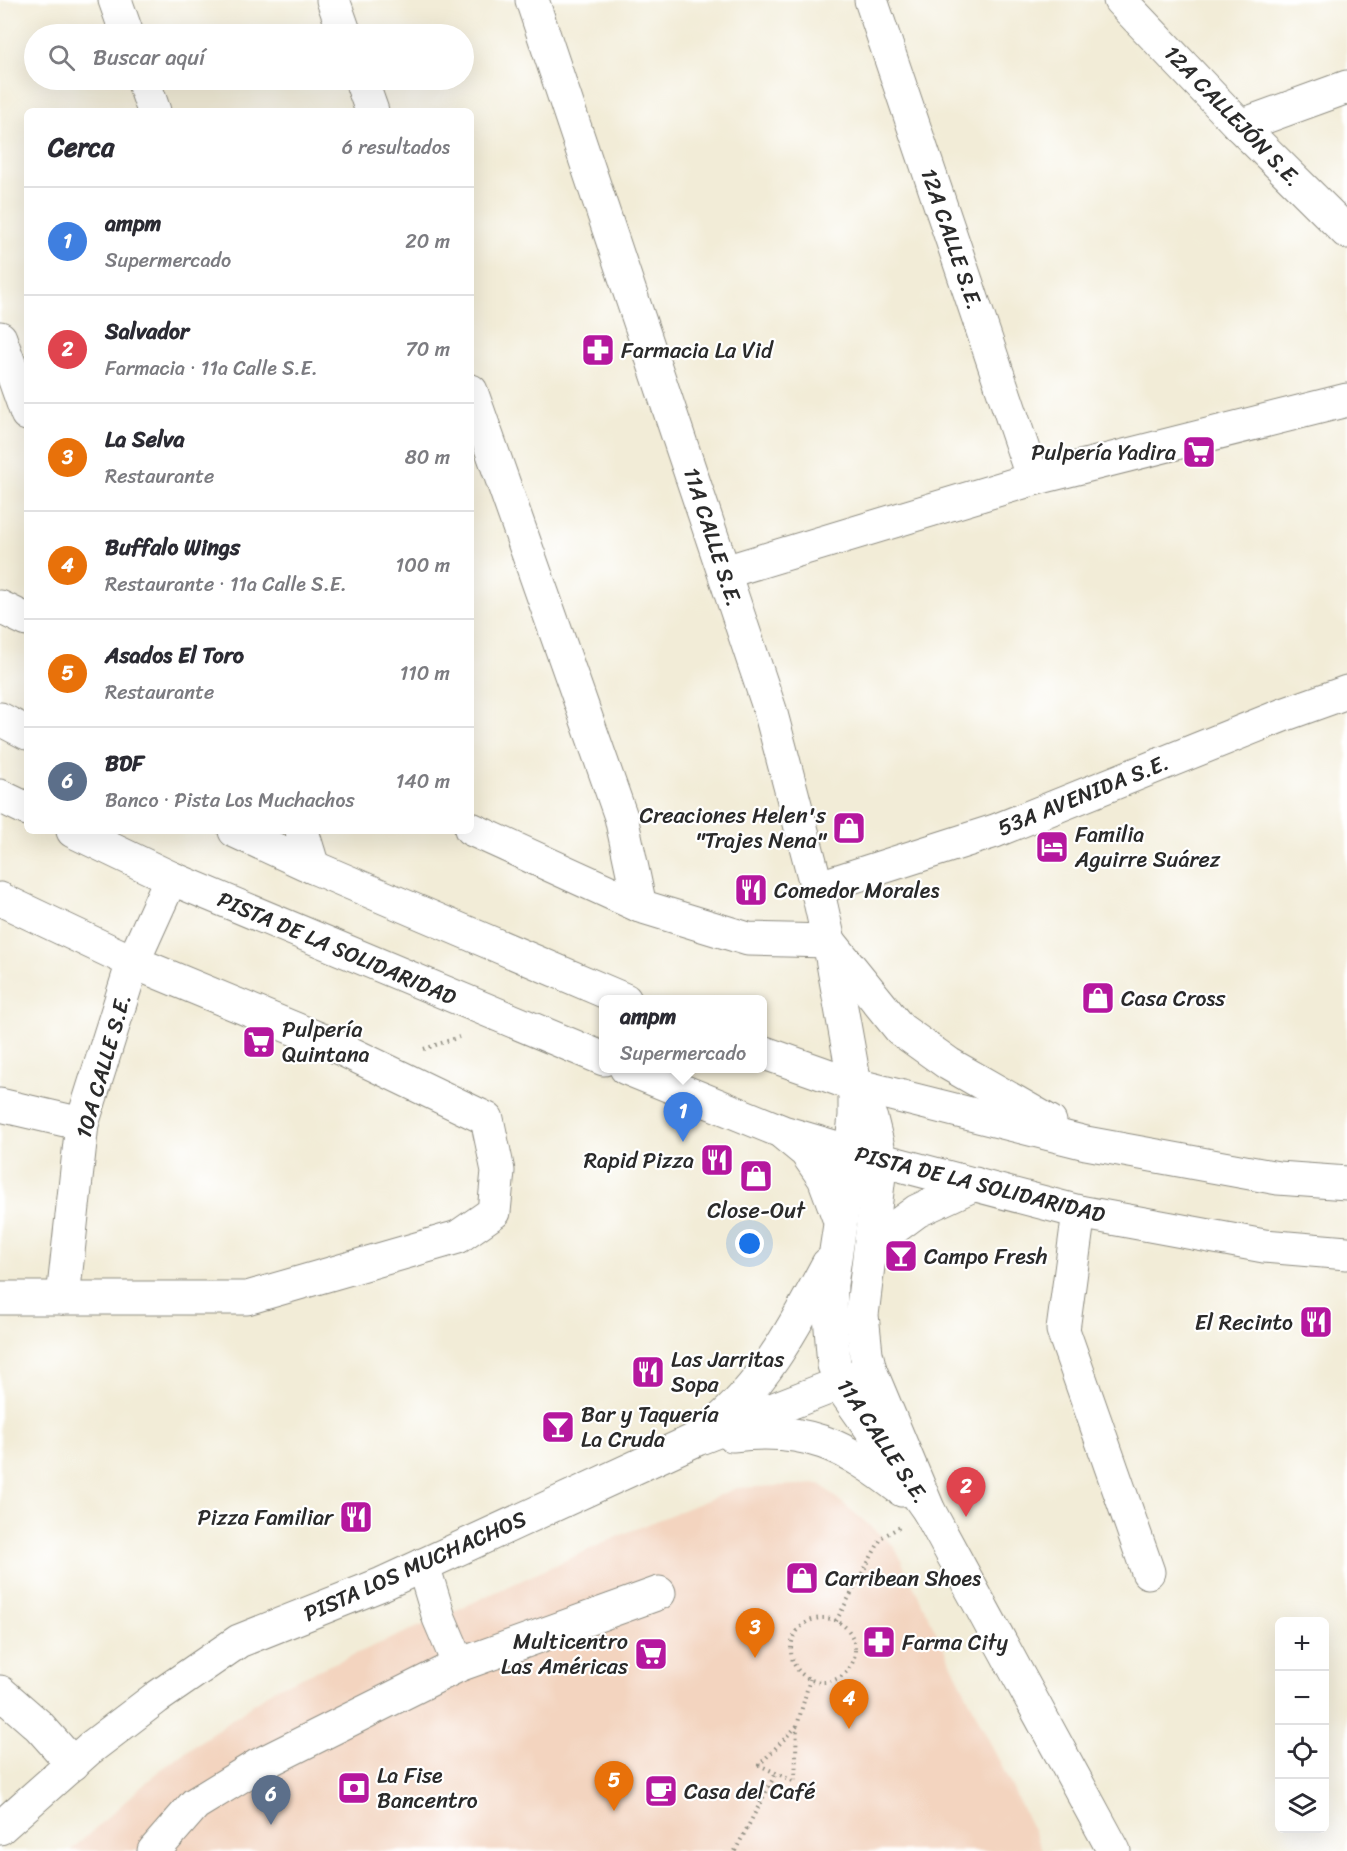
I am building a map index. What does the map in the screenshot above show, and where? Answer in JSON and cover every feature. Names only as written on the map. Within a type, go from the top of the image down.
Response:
[{"type":"street","points":[[115,0],[123,24]]},
{"type":"street","points":[[333,0],[341,24]]},
{"type":"street","name":"11A CALLE S.E.","points":[[532,0],[770,710],[817,888],[855,1086],[855,1116],[866,1156],[871,1245],[862,1315],[870,1370],[929,1510],[1114,1851]]},
{"type":"street","name":"12A CALLE S.E.","points":[[871,0],[1033,479]]},
{"type":"street","name":"12A CALLEJÓN S.E.","points":[[1120,0],[1240,126],[1347,232]]},
{"type":"street","points":[[1240,126],[1347,87]]},
{"type":"street","points":[[147,90],[153,108]]},
{"type":"street","points":[[365,90],[371,108]]},
{"type":"street","points":[[0,338],[24,406]]},
{"type":"street","points":[[474,400],[621,816],[640,906]]},
{"type":"street","points":[[725,572],[1033,479],[1347,400]]},
{"type":"street","points":[[0,607],[24,619]]},
{"type":"street","name":"53A AVENIDA S.E.","points":[[817,888],[995,831],[1283,715],[1347,692]]},
{"type":"street","points":[[0,719],[24,731]]},
{"type":"street","points":[[0,796],[24,808]]},
{"type":"street","points":[[474,830],[640,906],[748,939],[829,941],[900,1029],[950,1065],[1086,1143]]},
{"type":"street","name":"PISTA DE LA SOLIDARIDAD","points":[[79,834],[171,878],[599,1057]]},
{"type":"street","points":[[242,834],[314,867],[616,995]]},
{"type":"street","points":[[303,834],[314,867]]},
{"type":"street","name":"10A CALLE S.E.","points":[[63,1298],[82,1124],[133,962],[171,878]]},
{"type":"street","points":[[0,899],[133,962],[329,1043],[487,1119],[498,1171],[494,1212],[458,1237],[247,1298],[0,1298]]},
{"type":"street","points":[[767,1054],[855,1086],[1086,1143],[1278,1178],[1347,1182]]},
{"type":"street","name":"PISTA DE LA SOLIDARIDAD","points":[[638,1073],[783,1132],[1078,1212],[1264,1246],[1347,1253]]},
{"type":"street","points":[[0,1105],[82,1124]]},
{"type":"street","points":[[698,1439],[741,1402],[762,1376],[792,1331],[837,1236],[824,1178],[806,1152],[783,1132]]},
{"type":"street","name":"11A CALLE S.E.","points":[[866,1156],[837,1236],[830,1316],[834,1365],[852,1403],[929,1510]]},
{"type":"street","points":[[871,1245],[917,1211],[975,1184]]},
{"type":"street","points":[[1078,1212],[1063,1330],[1148,1572]]},
{"type":"street","name":"PISTA LOS MUCHACHOS","points":[[0,1828],[89,1749],[156,1698],[239,1641],[382,1584],[698,1439],[870,1370]]},
{"type":"street","points":[[698,1439],[765,1432],[806,1436],[825,1442],[869,1465],[929,1510]]},
{"type":"street","points":[[423,1565],[439,1618],[459,1665]]},
{"type":"street","points":[[153,1851],[195,1804],[257,1766],[459,1665],[659,1593]]},
{"type":"street","points":[[0,1692],[39,1726],[73,1764]]},
{"type":"path","points":[[383,1069],[433,1045],[511,1021]]},
{"type":"path","points":[[836,1621],[882,1537],[929,1510]]},
{"type":"path","points":[[825,1618],[836,1621],[852,1636],[854,1658],[841,1677],[820,1682],[810,1679],[800,1673],[794,1664],[791,1653],[792,1642],[804,1624],[825,1618]]},
{"type":"path","points":[[797,1726],[759,1765],[795,1782],[797,1726],[810,1679]]},
{"type":"path","points":[[735,1851],[776,1773]]},
{"type":"shaded area","name":"Multicentro Las Américas","points":[[820,1484],[894,1546],[1043,1851],[70,1851],[159,1771],[274,1689],[439,1618],[621,1535],[737,1488]]},
{"type":"place","name":"Farmacia La Vid","points":[[598,350]]},
{"type":"place","name":"Pulpería Yadira","points":[[1199,452]]},
{"type":"place","name":"Creaciones Helen's \"Trajes Nena\"","points":[[849,828]]},
{"type":"place","name":"Familia Aguirre Suárez","points":[[1052,847]]},
{"type":"place","name":"Comedor Morales","points":[[751,890]]},
{"type":"place","name":"Casa Cross","points":[[1098,998]]},
{"type":"place","name":"Pulpería Quintana","points":[[259,1042]]},
{"type":"place","name":"ampm","points":[[683,1142]]},
{"type":"place","name":"Rapid Pizza","points":[[717,1160]]},
{"type":"place","name":"Close-Out","points":[[756,1176]]},
{"type":"place","name":"Campo Fresh","points":[[901,1256]]},
{"type":"place","name":"El Recinto","points":[[1316,1322]]},
{"type":"place","name":"Las Jarritas Sopa","points":[[648,1372]]},
{"type":"place","name":"Bar y Taquería La Cruda","points":[[558,1427]]},
{"type":"place","name":"Pizza Familiar","points":[[356,1517]]},
{"type":"place","name":"Salvador","points":[[966,1517]]},
{"type":"place","name":"Carribean Shoes","points":[[802,1578]]},
{"type":"place","name":"Farma City","points":[[879,1642]]},
{"type":"place","name":"Multicentro Las Américas","points":[[651,1654]]},
{"type":"place","name":"La Selva","points":[[755,1658]]},
{"type":"place","name":"Buffalo Wings","points":[[849,1729]]},
{"type":"place","name":"La Fise Bancentro","points":[[354,1788]]},
{"type":"place","name":"Casa del Café","points":[[661,1791]]},
{"type":"place","name":"Asados El Toro","points":[[614,1811]]},
{"type":"place","name":"BDF","points":[[271,1825]]}]
